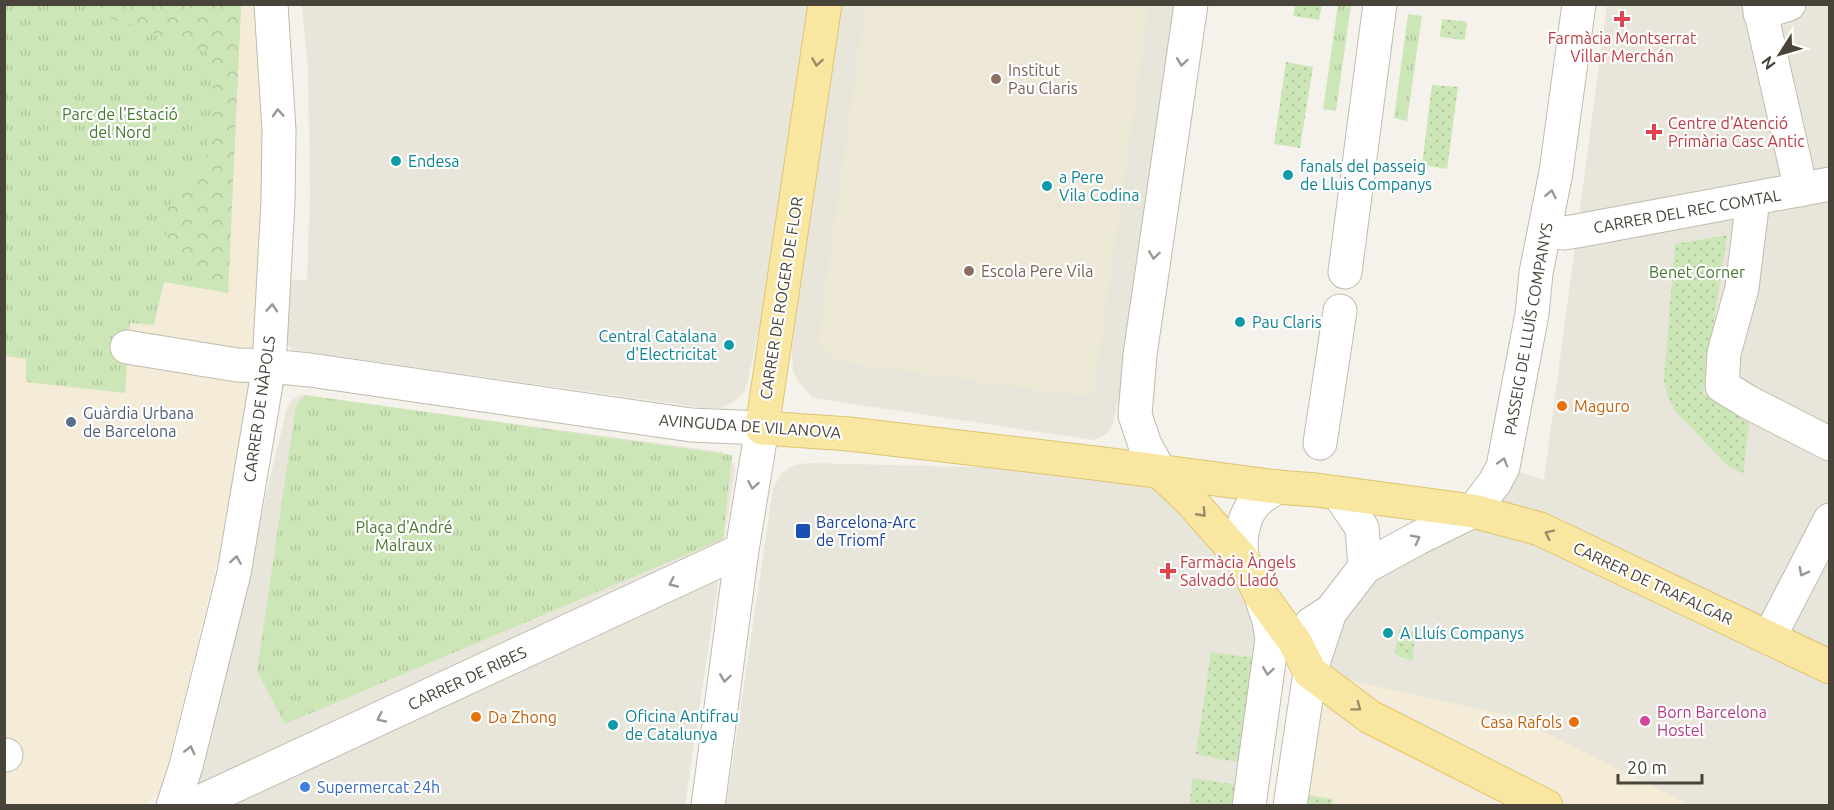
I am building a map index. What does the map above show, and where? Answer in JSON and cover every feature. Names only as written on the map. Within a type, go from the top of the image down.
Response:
[{"type":"main road","name":"CARRER DE ROGER DE FLOR","points":[[762,428],[825,4]]},
{"type":"main road","name":"AVINGUDA DE VILANOVA","points":[[762,428],[849,434],[1160,472]]},
{"type":"main road","points":[[1160,472],[1473,511]]},
{"type":"main road","points":[[1160,472],[1189,499],[1243,560],[1260,594],[1281,621],[1310,672],[1370,717],[1546,806]]},
{"type":"main road","name":"CARRER DE TRAFALGAR","points":[[1473,511],[1540,529],[1830,667]]},
{"type":"street","name":"CARRER DE NÀPOLS","points":[[173,806],[186,766],[234,573],[269,366],[279,190],[279,130],[271,4]]},
{"type":"street","points":[[1160,472],[1145,445],[1135,415],[1140,354],[1191,4]]},
{"type":"street","points":[[1345,272],[1380,4]]},
{"type":"street","name":"PASSEIG DE LLUÍS COMPANYS","points":[[1473,511],[1495,482],[1503,467],[1532,314],[1536,273],[1556,172],[1580,4]]},
{"type":"street","points":[[1769,7],[1815,187]]},
{"type":"street","name":"CARRER DEL REC COMTAL","points":[[1545,229],[1564,233],[1815,187]]},
{"type":"street","points":[[1753,199],[1742,288],[1724,353],[1722,386],[1830,444]]},
{"type":"street","points":[[1320,443],[1340,311]]},
{"type":"street","name":"AVINGUDA DE VILANOVA","points":[[127,347],[237,365],[310,370],[691,425],[762,428]]},
{"type":"street","name":"CARRER DE ROGER DE FLOR","points":[[708,806],[742,550],[762,428]]},
{"type":"street","points":[[1243,560],[1241,554],[1245,520],[1256,502],[1277,487]]},
{"type":"street","points":[[1339,494],[1362,528],[1365,567]]},
{"type":"street","points":[[1281,621],[1297,627],[1313,624],[1330,612],[1365,567],[1473,511]]},
{"type":"street","points":[[1769,638],[1830,520]]},
{"type":"street","name":"CARRER DE RIBES","points":[[190,806],[742,550]]},
{"type":"street","points":[[1249,806],[1272,639],[1260,594]]},
{"type":"street","points":[[1290,806],[1310,672],[1330,612]]},
{"type":"shaded area","points":[[5,5],[261,5],[269,110],[252,371],[219,556],[161,793],[145,805],[5,806]]},
{"type":"shaded area","points":[[302,5],[1191,5],[1164,190],[1112,427],[1100,438],[1092,440],[813,398],[798,381],[793,371],[792,352],[822,27],[749,376],[745,391],[732,403],[719,408],[705,408],[293,350],[284,341],[287,280],[307,280],[310,193],[308,68]]},
{"type":"shaded area","points":[[865,5],[1149,5],[1093,398],[833,361],[818,342]]},
{"type":"shaded area","points":[[1607,5],[1829,5],[1829,805],[1630,805],[1292,797],[1330,612],[1503,467],[1544,480]]},
{"type":"shaded area","points":[[301,395],[723,452],[733,463],[735,469],[685,805],[191,806],[287,408],[291,401]]},
{"type":"shaded area","points":[[809,463],[1160,472],[1260,594],[1249,805],[726,806],[773,488],[782,473],[794,465]]},
{"type":"shaded area","points":[[1310,672],[1512,716],[1690,805],[1290,806]]},
{"type":"green space","name":"Parc de l'Estació del Nord","points":[[4,5],[241,5],[228,293],[164,282],[154,325],[130,323],[125,393],[26,382],[26,359],[5,356]]},
{"type":"green space","points":[[99,5],[241,5],[228,293],[171,250],[162,219],[178,191],[206,159],[215,99],[207,52],[165,39],[132,24],[113,21]]},
{"type":"green space","points":[[1295,5],[1322,5],[1319,20],[1293,16]]},
{"type":"green space","points":[[1338,5],[1351,5],[1336,111],[1323,109]]},
{"type":"green space","points":[[1408,14],[1422,16],[1407,121],[1394,118]]},
{"type":"green space","points":[[1442,19],[1467,22],[1465,40],[1440,37]]},
{"type":"green space","points":[[1286,62],[1313,67],[1300,148],[1274,144]]},
{"type":"green space","points":[[1432,85],[1458,87],[1447,169],[1422,165]]},
{"type":"green space","name":"Benet Corner","points":[[1727,235],[1703,394],[1750,416],[1743,474],[1727,465],[1675,411],[1667,394],[1664,379],[1675,244]]},
{"type":"green space","name":"Plaça d'André Malraux","points":[[305,395],[732,455],[723,539],[285,724],[257,671],[296,406]]},
{"type":"green space","points":[[1405,624],[1415,636],[1412,661],[1395,654],[1399,629]]},
{"type":"green space","points":[[1211,652],[1255,658],[1241,763],[1196,754]]},
{"type":"green space","points":[[1193,778],[1237,785],[1234,805],[1189,806]]},
{"type":"green space","points":[[1306,795],[1333,799],[1332,805],[1305,806]]},
{"type":"place","name":"Farmàcia Montserrat Villar Merchán","points":[[1622,19]]},
{"type":"place","name":"Institut Pau Claris","points":[[996,79]]},
{"type":"place","name":"Centre d'Atenció Primària Casc Antic","points":[[1654,132]]},
{"type":"place","name":"Endesa","points":[[396,161]]},
{"type":"place","name":"fanals del passeig de Lluis Companys","points":[[1288,175]]},
{"type":"place","name":"a Pere Vila Codina","points":[[1047,186]]},
{"type":"place","name":"Escola Pere Vila","points":[[969,271]]},
{"type":"place","name":"Pau Claris","points":[[1240,322]]},
{"type":"place","name":"Central Catalana d'Electricitat","points":[[729,345]]},
{"type":"place","name":"Maguro","points":[[1562,406]]},
{"type":"place","name":"Guàrdia Urbana de Barcelona","points":[[71,422]]},
{"type":"place","name":"Barcelona-Arc de Triomf","points":[[803,531]]},
{"type":"place","name":"Farmàcia Àngels Salvadó Lladó","points":[[1168,571]]},
{"type":"place","name":"A Lluís Companys","points":[[1388,633]]},
{"type":"place","name":"Da Zhong","points":[[476,717]]},
{"type":"place","name":"Born Barcelona Hostel","points":[[1645,721]]},
{"type":"place","name":"Casa Rafols","points":[[1574,722]]},
{"type":"place","name":"Oficina Antifrau de Catalunya","points":[[613,725]]},
{"type":"place","name":"Supermercat 24h","points":[[305,787]]}]
